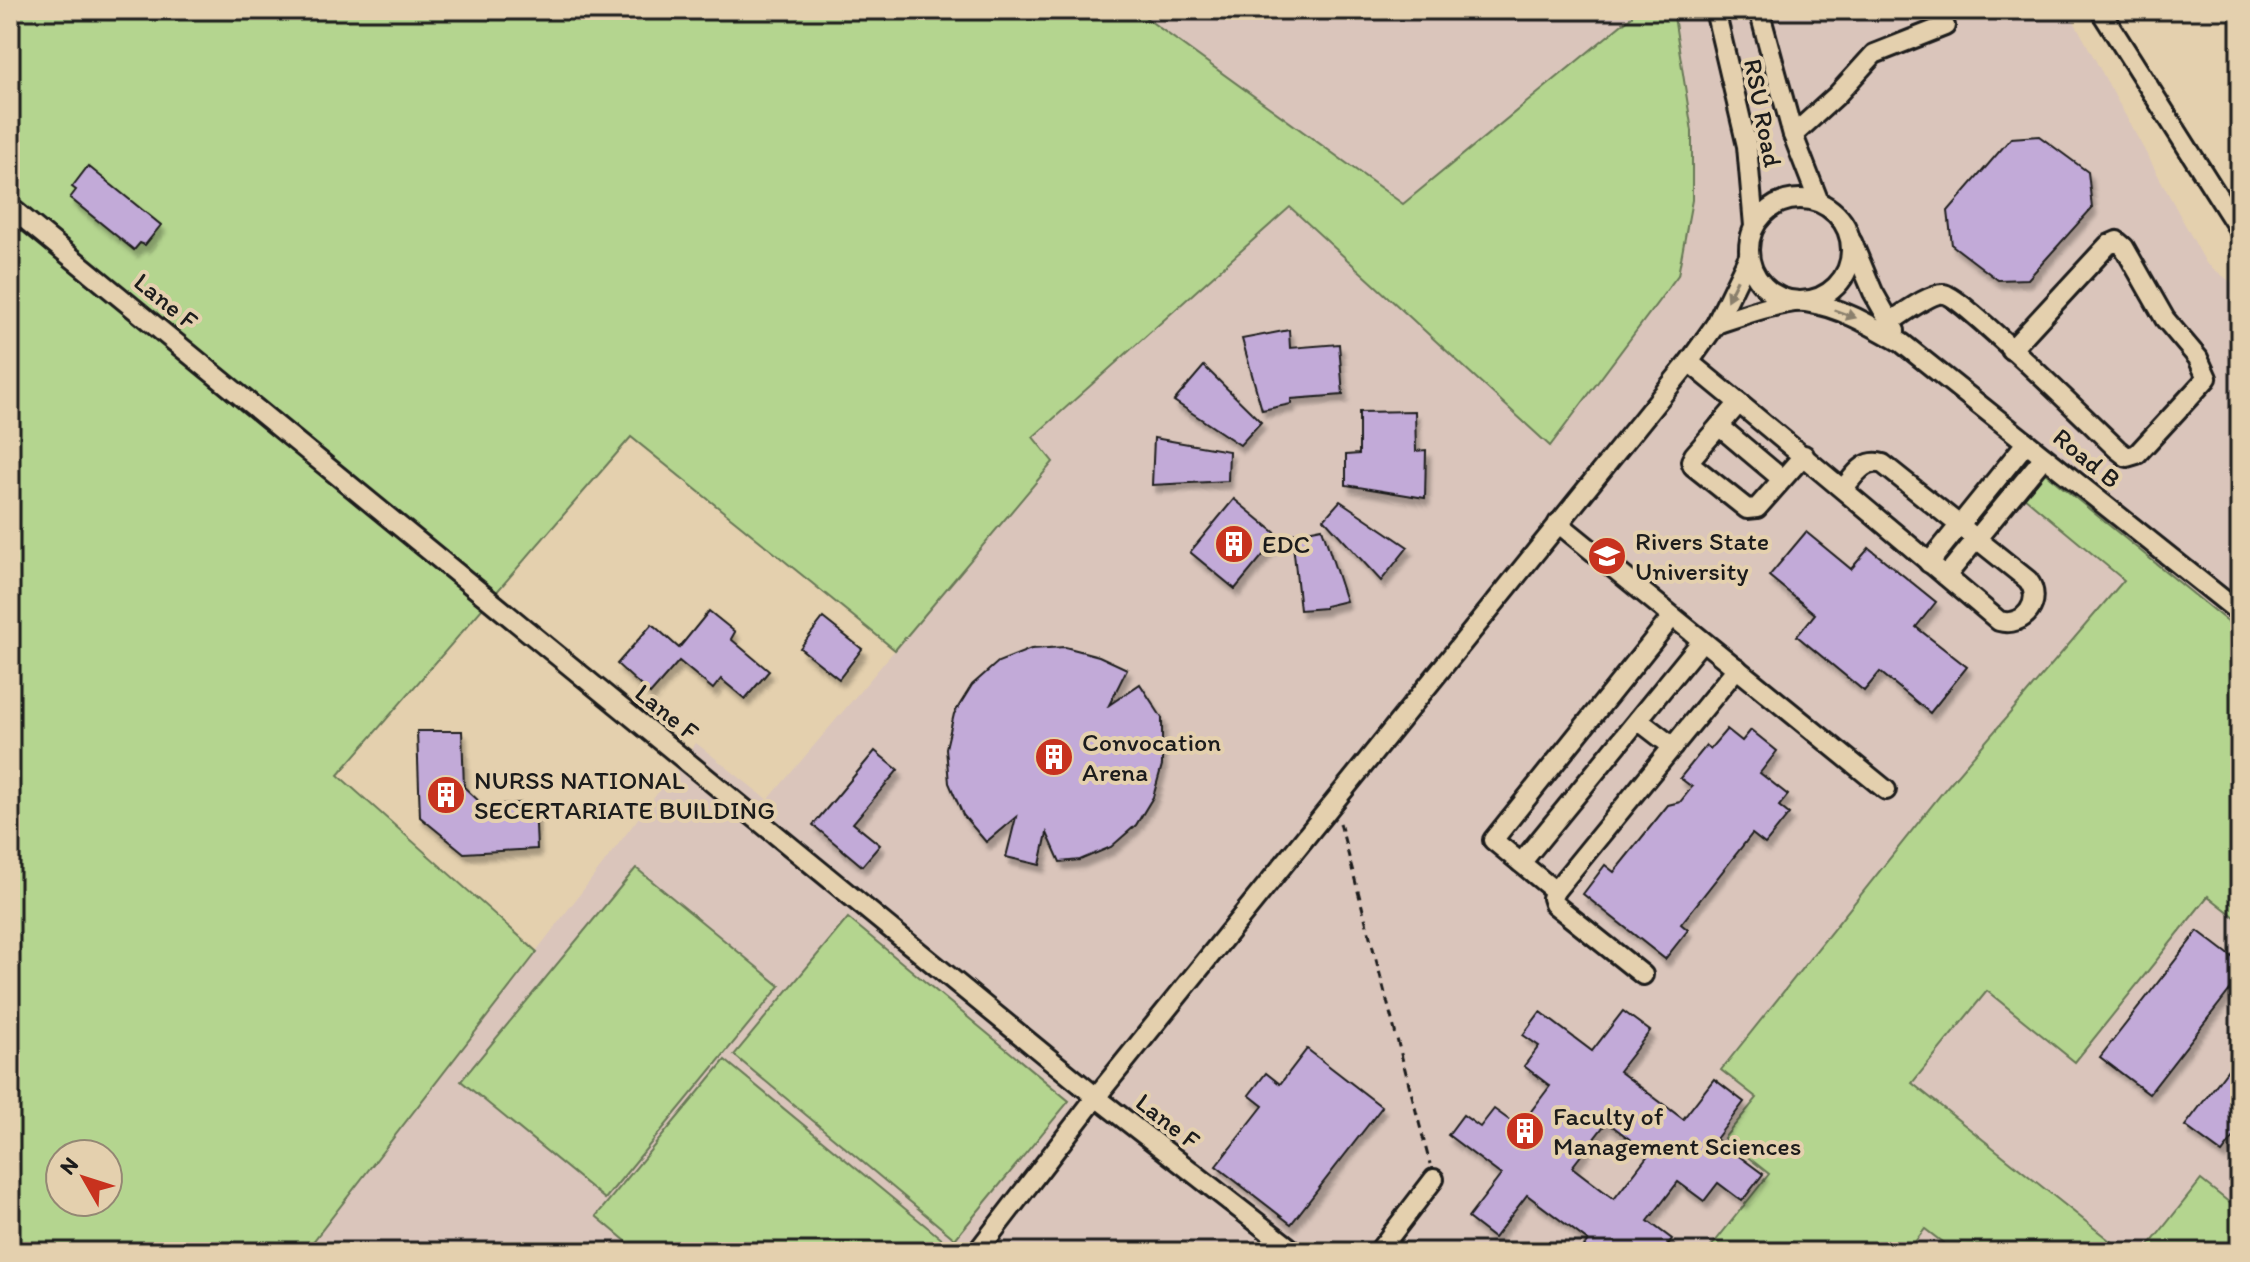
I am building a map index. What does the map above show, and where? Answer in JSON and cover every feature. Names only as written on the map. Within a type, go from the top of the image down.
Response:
[{"type":"street","name":"RSU Road","points":[[1715,10],[1747,146],[1754,226]]},
{"type":"street","name":"RSU Road","points":[[1759,10],[1793,135],[1819,202]]},
{"type":"street","points":[[2104,13],[2240,228]]},
{"type":"street","points":[[1793,135],[1836,96],[1874,54],[1945,26]]},
{"type":"street","points":[[1805,198],[1819,202],[1838,215],[1873,292],[1902,343],[1851,315],[1803,301],[1788,300],[1773,294],[1761,284],[1753,271],[1749,241],[1754,226],[1763,214],[1775,204],[1805,198]]},
{"type":"street","name":"Lane F","points":[[10,207],[1096,1097],[1295,1252]]},
{"type":"street","points":[[1716,324],[1756,311],[1818,298],[1831,290],[1842,279],[1849,265],[1849,235]]},
{"type":"street","points":[[1890,322],[1938,294],[1947,293],[2127,457],[2137,454],[2207,378],[2198,358],[2165,319],[2124,247],[2117,241],[2108,245],[2011,350]]},
{"type":"street","points":[[977,1252],[1096,1097],[1689,362],[1716,324],[1749,256]]},
{"type":"street","name":"Road B","points":[[1902,343],[2240,613]]},
{"type":"street","points":[[1689,362],[1999,621],[2009,624],[2019,621],[2035,600],[2035,590],[2028,580],[1883,464],[1874,461],[1866,463],[1843,489]]},
{"type":"street","points":[[1739,403],[1694,455],[1691,461],[1693,466],[1751,509],[1757,508],[1804,455]]},
{"type":"street","points":[[1719,426],[1782,479]]},
{"type":"street","points":[[1929,563],[2026,443]]},
{"type":"street","points":[[1946,576],[2044,457]]},
{"type":"street","points":[[1558,523],[1886,790]]},
{"type":"street","points":[[1555,891],[1493,840],[1672,617]]},
{"type":"street","points":[[1521,863],[1702,641]]},
{"type":"street","points":[[1643,975],[1554,904],[1552,898],[1737,668]]},
{"type":"street","points":[[1638,720],[1673,747]]},
{"type":"street","points":[[1378,1252],[1434,1179]]},
{"type":"path","points":[[1335,801],[1434,1179]]},
{"type":"shaded area","name":"Rivers State University","points":[[1152,10],[2068,10],[2206,263],[2240,289],[2240,1252],[305,1252],[696,743],[768,800],[1053,463],[1033,438],[1341,162],[1145,18]]},
{"type":"green space","points":[[18,10],[1152,10],[1146,18],[1403,204],[1632,16],[1631,10],[1673,10],[1692,131],[1692,200],[1678,275],[1550,446],[1290,207],[1033,437],[1053,462],[895,650],[631,437],[338,775],[537,952],[305,1252],[10,1252],[10,20]]},
{"type":"green space","points":[[2045,473],[2240,632],[2240,921],[2208,896],[2075,1062],[1987,991],[1912,1083],[2124,1252],[1955,1252],[1925,1229],[1907,1252],[1707,1252],[1769,1174],[1724,1138],[1757,1098],[1721,1070],[1946,788],[2124,580],[2024,497]]},
{"type":"green space","points":[[636,868],[780,986],[605,1199],[461,1081]]},
{"type":"green space","points":[[848,918],[1069,1101],[955,1239],[734,1055]]},
{"type":"green space","points":[[725,1060],[949,1245],[943,1252],[639,1252],[596,1216]]},
{"type":"green space","points":[[2201,1180],[2240,1211],[2240,1252],[2144,1252]]},
{"type":"building","points":[[2039,136],[2088,172],[2092,208],[2028,279],[1998,280],[1952,245],[1948,211],[2011,138]]},
{"type":"building","points":[[88,166],[161,225],[145,245],[140,243],[134,250],[70,198],[76,190],[72,187]]},
{"type":"building","points":[[1289,330],[1290,348],[1339,344],[1343,395],[1291,399],[1291,404],[1262,410],[1242,339]]},
{"type":"building","points":[[1204,366],[1261,422],[1240,445],[1174,401]]},
{"type":"building","points":[[1415,411],[1416,451],[1426,450],[1425,498],[1346,485],[1346,455],[1359,454],[1359,412]]},
{"type":"building","name":"EDC","points":[[1154,438],[1229,451],[1228,481],[1152,485]]},
{"type":"building","name":"EDC","points":[[1234,499],[1279,536],[1235,589],[1190,552]]},
{"type":"building","name":"EDC","points":[[1340,501],[1408,547],[1381,581],[1324,519]]},
{"type":"building","name":"EDC","points":[[1322,528],[1346,601],[1325,608],[1300,610],[1292,534]]},
{"type":"building","points":[[1806,532],[1851,569],[1869,548],[1936,602],[1916,627],[1967,667],[1930,713],[1880,672],[1864,691],[1797,636],[1815,614],[1769,576]]},
{"type":"building","points":[[709,611],[735,632],[731,639],[769,671],[745,699],[721,679],[713,689],[679,661],[650,694],[617,664],[652,624],[679,648]]},
{"type":"building","points":[[823,618],[862,649],[839,679],[800,648]]},
{"type":"building","name":"Convocation Arena","points":[[1065,647],[1099,656],[1127,669],[1109,705],[1140,684],[1162,718],[1162,765],[1153,797],[1136,825],[1111,847],[1080,860],[1060,862],[1047,833],[1040,865],[1006,857],[1016,817],[986,842],[963,815],[949,783],[946,748],[954,714],[972,685],[998,662],[1031,649]]},
{"type":"building","points":[[1727,729],[1742,741],[1751,730],[1777,751],[1760,773],[1788,795],[1779,806],[1789,814],[1765,844],[1752,834],[1681,924],[1688,930],[1665,959],[1583,894],[1605,865],[1614,872],[1668,805],[1680,802],[1692,787],[1680,778],[1706,746],[1710,749]]},
{"type":"building","name":"NURSS NATIONAL SECERTARIATE BUILDING","points":[[417,731],[462,731],[464,787],[483,805],[535,802],[537,849],[464,853],[420,817]]},
{"type":"building","points":[[875,751],[898,770],[853,823],[880,845],[862,866],[813,825]]},
{"type":"building","points":[[2198,931],[2240,963],[2240,977],[2149,1094],[2100,1057]]},
{"type":"building","name":"Faculty of Management Sciences","points":[[1623,1011],[1650,1031],[1619,1071],[1683,1119],[1714,1079],[1744,1102],[1716,1139],[1763,1174],[1742,1201],[1718,1183],[1704,1201],[1678,1182],[1648,1221],[1672,1239],[1662,1252],[1580,1252],[1588,1241],[1527,1195],[1494,1238],[1468,1218],[1501,1175],[1448,1135],[1463,1115],[1480,1127],[1494,1109],[1519,1127],[1550,1086],[1524,1066],[1539,1046],[1523,1035],[1540,1012],[1592,1051]],"holes":[[[1607,1122],[1649,1154],[1614,1199],[1572,1167]]]},
{"type":"building","points":[[1307,1049],[1382,1107],[1291,1224],[1216,1166],[1263,1106],[1249,1095],[1266,1073],[1280,1084]]},
{"type":"building","points":[[2229,1068],[2240,1076],[2240,1129],[2222,1153],[2185,1126]]},
{"type":"place","name":"EDC","points":[[1234,544]]},
{"type":"place","name":"Rivers State University","points":[[1607,556]]},
{"type":"place","name":"Convocation Arena","points":[[1054,757]]},
{"type":"place","name":"NURSS NATIONAL SECERTARIATE BUILDING","points":[[446,795]]},
{"type":"place","name":"Faculty of Management Sciences","points":[[1525,1131]]}]
